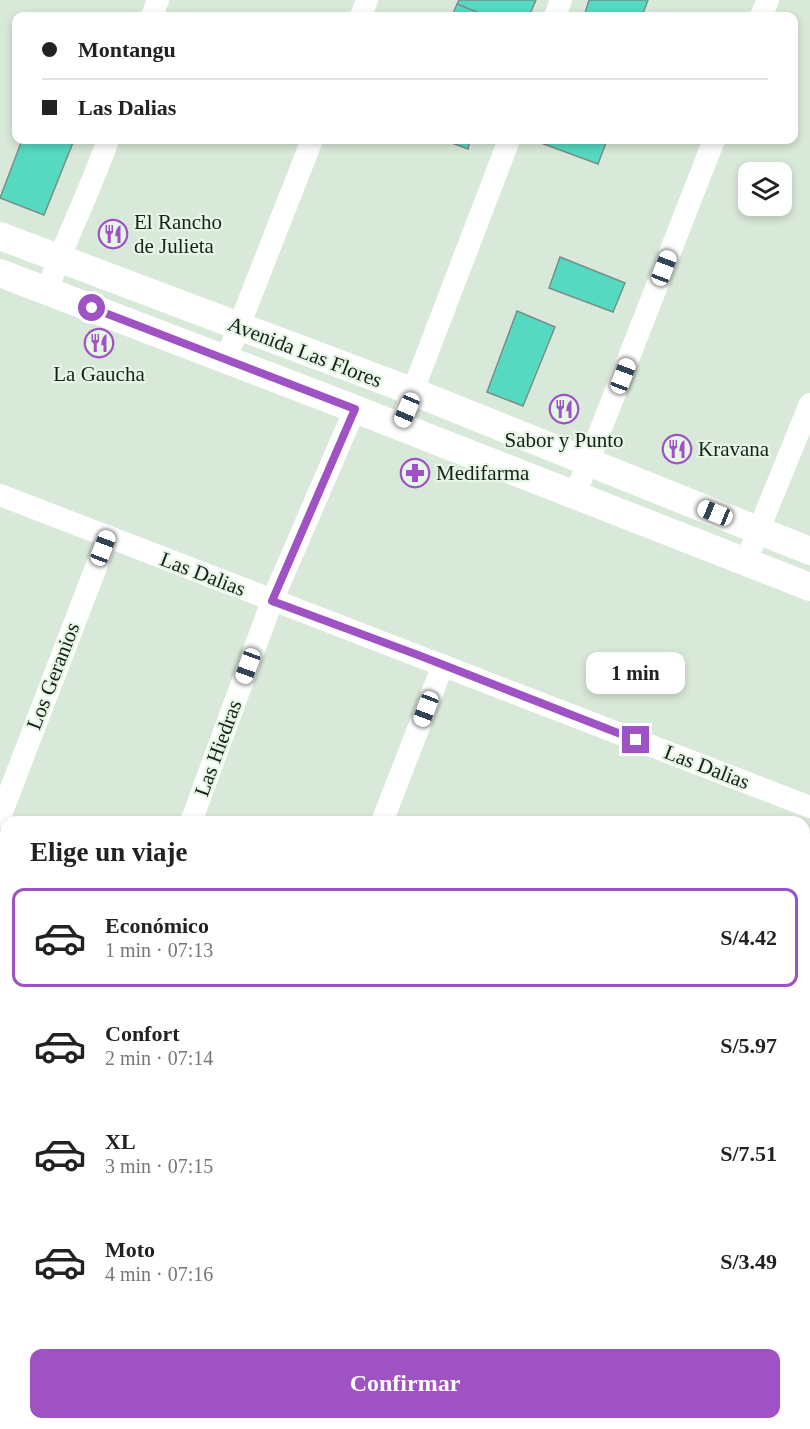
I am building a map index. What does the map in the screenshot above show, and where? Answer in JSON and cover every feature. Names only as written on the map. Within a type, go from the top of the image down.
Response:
[{"type":"street","points":[[47,291],[58,259],[107,144]]},
{"type":"street","points":[[226,359],[310,144]]},
{"type":"street","points":[[399,427],[507,144]]},
{"type":"street","points":[[575,495],[590,462],[712,144]]},
{"type":"street","name":"Avenida Las Flores","points":[[0,236],[414,392],[810,551]]},
{"type":"street","name":"Avenida Las Flores","points":[[0,273],[810,587]]},
{"type":"street","points":[[746,561],[810,404]]},
{"type":"street","name":"Las Hiedras","points":[[193,816],[272,601],[355,409]]},
{"type":"street","name":"Las Dalias","points":[[0,495],[810,807]]},
{"type":"street","name":"Los Geranios","points":[[0,816],[108,536]]},
{"type":"street","points":[[383,816],[442,665]]},
{"type":"building","points":[[459,0],[536,0],[531,12],[477,12],[457,4]]},
{"type":"building","points":[[589,0],[648,0],[644,12],[585,12]]},
{"type":"building","points":[[457,4],[477,12],[454,12]]},
{"type":"building","points":[[20,144],[72,144],[44,215],[0,198]]},
{"type":"building","points":[[455,144],[469,144],[468,149]]},
{"type":"building","points":[[544,144],[606,144],[598,164]]},
{"type":"building","points":[[560,257],[625,283],[613,312],[549,288]]},
{"type":"building","points":[[517,311],[555,327],[523,406],[487,392]]},
{"type":"place","name":"El Rancho de Julieta","points":[[113,234]]},
{"type":"place","name":"La Gaucha","points":[[99,343]]},
{"type":"place","name":"Sabor y Punto","points":[[564,409]]},
{"type":"place","name":"Kravana","points":[[677,449]]},
{"type":"place","name":"Medifarma","points":[[415,473]]},
{"type":"route","points":[[92,308],[355,409],[272,601],[636,740]]}]
